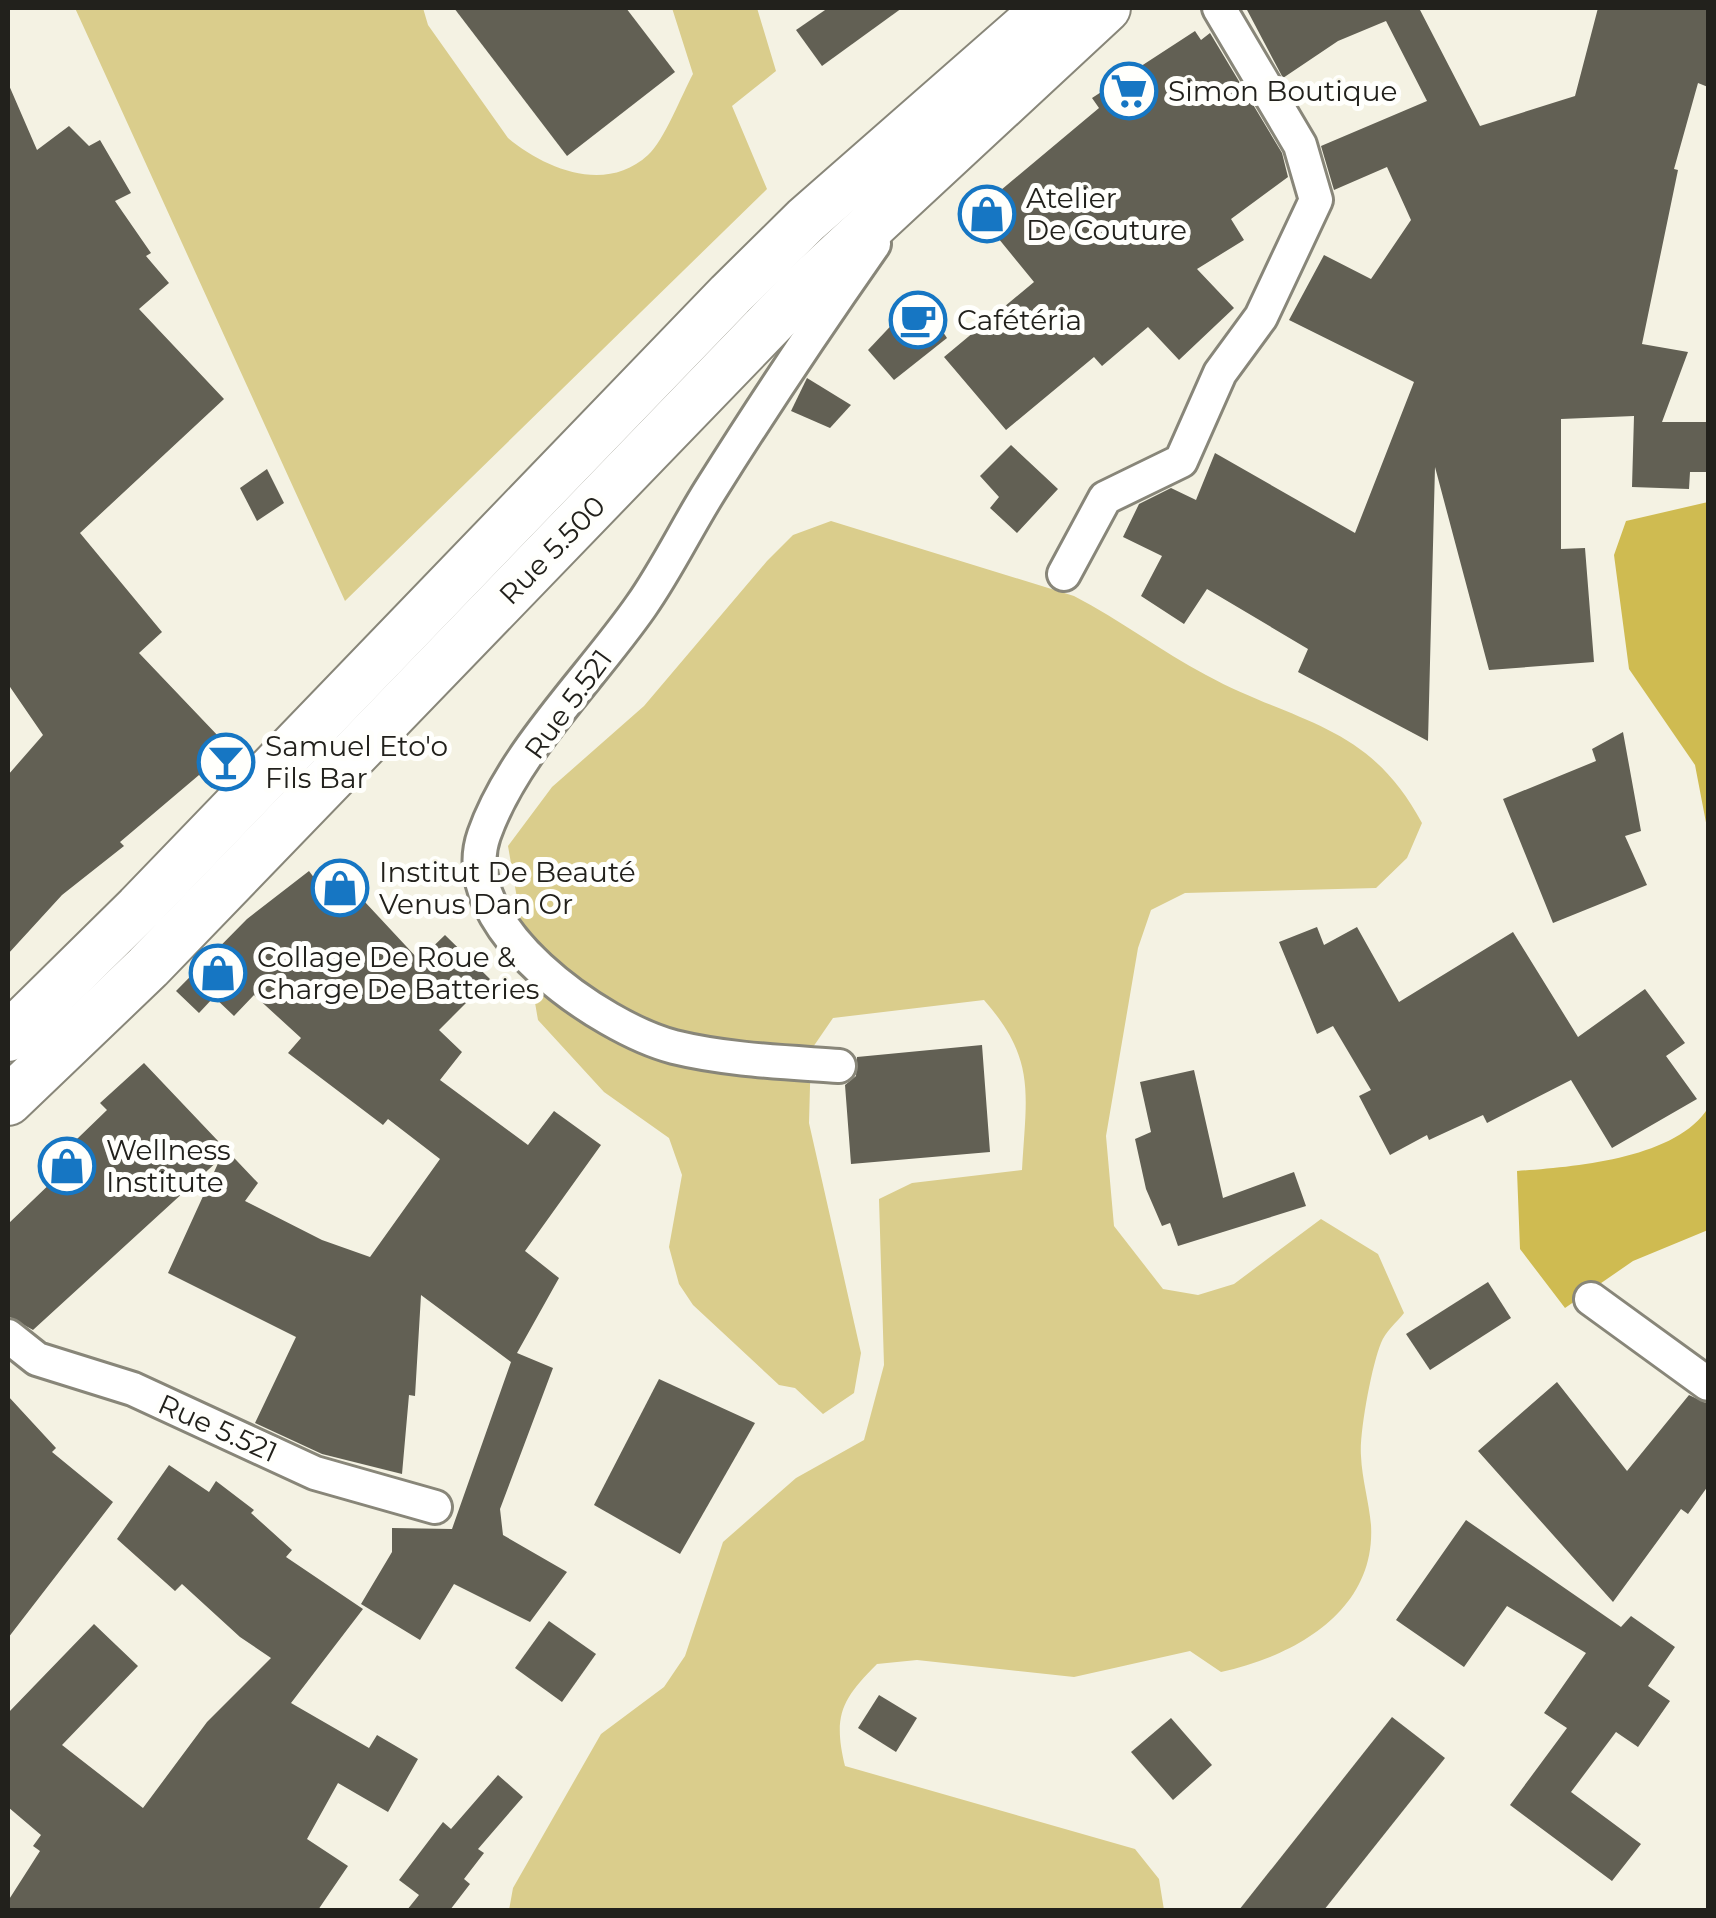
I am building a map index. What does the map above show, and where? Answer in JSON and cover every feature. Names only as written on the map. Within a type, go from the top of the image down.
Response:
[{"type":"main road","name":"Rue 5.500","points":[[8,1037],[140,908],[730,295],[806,220],[1048,8]]},
{"type":"main road","name":"Rue 5.500","points":[[8,1101],[148,967],[803,288],[1106,8]]},
{"type":"street","points":[[1064,574],[1105,498],[1181,461],[1220,373],[1261,317],[1316,200],[1300,145],[1219,8]]},
{"type":"street","name":"Rue 5.521","points":[[839,1066],[676,1047],[630,1032],[583,1005],[518,947],[496,918],[484,878],[482,840],[500,798],[642,604],[800,350],[920,179]]},
{"type":"street","points":[[1591,1298],[1708,1384]]},
{"type":"street","name":"Rue 5.521","points":[[8,1336],[37,1359],[133,1389],[315,1473],[435,1507]]},
{"type":"shaded area","points":[[75,8],[423,8],[428,25],[508,138],[557,167],[595,175],[631,167],[648,155],[693,74],[672,8],[757,8],[776,71],[732,106],[767,189],[345,601]]},
{"type":"shaded area","points":[[1708,502],[1708,833],[1695,765],[1629,669],[1614,555],[1626,521]]},
{"type":"shaded area","points":[[831,521],[1074,596],[1206,675],[1354,745],[1401,790],[1422,823],[1407,858],[1376,888],[1185,893],[1151,910],[1138,948],[1106,1136],[1114,1226],[1163,1289],[1198,1295],[1234,1284],[1321,1219],[1378,1254],[1404,1313],[1388,1331],[1377,1353],[1364,1416],[1361,1446],[1371,1525],[1369,1555],[1360,1582],[1326,1625],[1302,1641],[1249,1665],[1221,1672],[1190,1651],[1074,1677],[917,1660],[877,1664],[855,1688],[840,1721],[845,1766],[1135,1849],[1159,1879],[1164,1910],[509,1910],[513,1888],[601,1734],[664,1687],[685,1656],[723,1542],[796,1478],[864,1440],[884,1365],[879,1199],[912,1183],[1022,1170],[1026,1099],[1020,1060],[1001,1021],[984,1000],[833,1018],[811,1050],[809,1123],[861,1353],[854,1393],[823,1414],[795,1388],[779,1385],[693,1305],[679,1284],[669,1247],[682,1175],[669,1138],[604,1092],[538,1020],[508,846],[552,787],[644,706],[767,561],[793,535]]},
{"type":"shaded area","points":[[1708,1108],[1708,1230],[1633,1261],[1565,1308],[1520,1249],[1517,1171],[1594,1163],[1648,1149],[1673,1139]]},
{"type":"building","points":[[454,8],[626,8],[675,72],[567,156]]},
{"type":"building","points":[[828,8],[902,8],[822,66],[796,30]]},
{"type":"building","points":[[1246,8],[1419,8],[1480,126],[1575,96],[1598,8],[1708,8],[1708,87],[1698,83],[1674,169],[1678,170],[1642,344],[1688,352],[1662,422],[1708,422],[1708,472],[1690,472],[1689,489],[1632,487],[1634,416],[1561,419],[1561,549],[1585,548],[1594,662],[1489,670],[1435,467],[1428,741],[1298,672],[1308,649],[1207,589],[1184,624],[1141,596],[1162,556],[1123,537],[1139,504],[1171,488],[1196,500],[1215,453],[1355,533],[1414,382],[1289,320],[1324,255],[1371,279],[1411,220],[1387,167],[1334,190],[1321,146],[1427,101],[1386,21],[1338,41],[1283,78]]},
{"type":"building","points":[[1195,31],[1201,40],[1210,33],[1282,153],[1288,177],[1231,219],[1244,240],[1197,269],[1234,308],[1179,360],[1148,327],[1102,366],[1094,357],[1006,430],[944,357],[1034,282],[976,211],[1099,108],[1092,98]]},
{"type":"building","points":[[8,83],[37,150],[69,126],[89,146],[100,140],[131,193],[115,201],[151,253],[146,256],[169,283],[139,309],[224,399],[80,533],[162,632],[139,653],[241,760],[212,788],[199,775],[120,842],[124,846],[62,895],[8,954],[8,775],[43,735],[8,684]]},
{"type":"building","points":[[919,296],[947,338],[894,380],[868,350]]},
{"type":"building","points":[[807,378],[851,405],[830,428],[791,411]]},
{"type":"building","points":[[1011,445],[1058,489],[1017,533],[990,508],[999,497],[980,476]]},
{"type":"building","points":[[267,469],[284,503],[257,521],[240,488]]},
{"type":"building","points":[[1623,732],[1641,831],[1625,836],[1647,885],[1553,923],[1503,799],[1596,761],[1592,749]]},
{"type":"building","points":[[309,871],[321,887],[337,872],[419,960],[445,935],[490,979],[439,1030],[462,1052],[440,1080],[528,1145],[554,1111],[601,1145],[525,1251],[559,1278],[517,1353],[553,1368],[500,1509],[503,1535],[567,1572],[530,1622],[454,1584],[420,1640],[361,1604],[392,1552],[392,1528],[452,1529],[511,1362],[421,1295],[415,1396],[409,1395],[402,1474],[322,1454],[255,1423],[296,1337],[168,1273],[220,1159],[33,1330],[8,1316],[8,1224],[57,1177],[48,1167],[107,1110],[100,1103],[144,1063],[258,1183],[245,1201],[322,1240],[370,1257],[440,1159],[388,1119],[383,1125],[288,1053],[301,1038],[254,995],[234,1016],[214,997],[199,1013],[176,991],[247,919]]},
{"type":"building","points":[[1317,927],[1324,945],[1357,927],[1399,1002],[1513,932],[1578,1037],[1645,989],[1685,1043],[1666,1056],[1697,1099],[1612,1148],[1571,1080],[1487,1123],[1483,1115],[1429,1140],[1427,1135],[1390,1155],[1359,1096],[1371,1090],[1333,1026],[1317,1034],[1279,942]]},
{"type":"building","points":[[982,1045],[990,1152],[851,1164],[845,1085],[856,1076],[857,1057]]},
{"type":"building","points":[[1194,1070],[1223,1198],[1294,1172],[1306,1206],[1178,1246],[1170,1223],[1162,1226],[1146,1189],[1135,1139],[1151,1132],[1140,1082]]},
{"type":"building","points":[[1488,1282],[1511,1318],[1430,1370],[1406,1334]]},
{"type":"building","points":[[659,1379],[755,1423],[680,1554],[594,1505]]},
{"type":"building","points":[[1557,1382],[1627,1471],[1689,1395],[1708,1404],[1708,1486],[1688,1514],[1681,1509],[1613,1602],[1478,1451]]},
{"type":"building","points":[[8,1396],[56,1448],[52,1452],[113,1502],[8,1638]]},
{"type":"building","points":[[169,1465],[209,1492],[216,1481],[254,1510],[251,1513],[292,1550],[286,1557],[363,1609],[291,1703],[369,1748],[377,1735],[418,1759],[388,1812],[338,1783],[307,1839],[348,1866],[318,1910],[8,1910],[8,1901],[40,1851],[33,1846],[41,1835],[8,1807],[8,1713],[94,1624],[138,1666],[62,1745],[143,1808],[207,1722],[271,1658],[240,1637],[182,1584],[175,1591],[117,1539]]},
{"type":"building","points":[[1466,1520],[1621,1627],[1631,1616],[1675,1647],[1648,1686],[1670,1701],[1638,1747],[1616,1732],[1571,1792],[1641,1844],[1612,1881],[1510,1805],[1567,1728],[1544,1713],[1586,1653],[1507,1606],[1464,1667],[1396,1620]]},
{"type":"building","points":[[549,1621],[596,1654],[562,1702],[515,1668]]},
{"type":"building","points":[[879,1695],[917,1718],[896,1752],[858,1728]]},
{"type":"building","points":[[1392,1717],[1445,1758],[1324,1910],[1239,1910]]},
{"type":"building","points":[[1171,1718],[1212,1765],[1173,1800],[1131,1752]]},
{"type":"building","points":[[498,1775],[523,1797],[478,1849],[484,1853],[464,1879],[470,1884],[450,1910],[407,1910],[419,1895],[399,1880],[443,1822],[451,1829]]},
{"type":"place","name":"Simon Boutique","points":[[1129,91]]},
{"type":"place","name":"Atelier De Couture","points":[[987,214]]},
{"type":"place","name":"Cafétéria","points":[[918,320]]},
{"type":"place","name":"Samuel Eto'o Fils Bar","points":[[226,762]]},
{"type":"place","name":"Institut De Beauté Venus Dan Or","points":[[340,888]]},
{"type":"place","name":"Collage De Roue & Charge De Batteries","points":[[218,973]]},
{"type":"place","name":"Wellness Institute","points":[[67,1166]]}]
